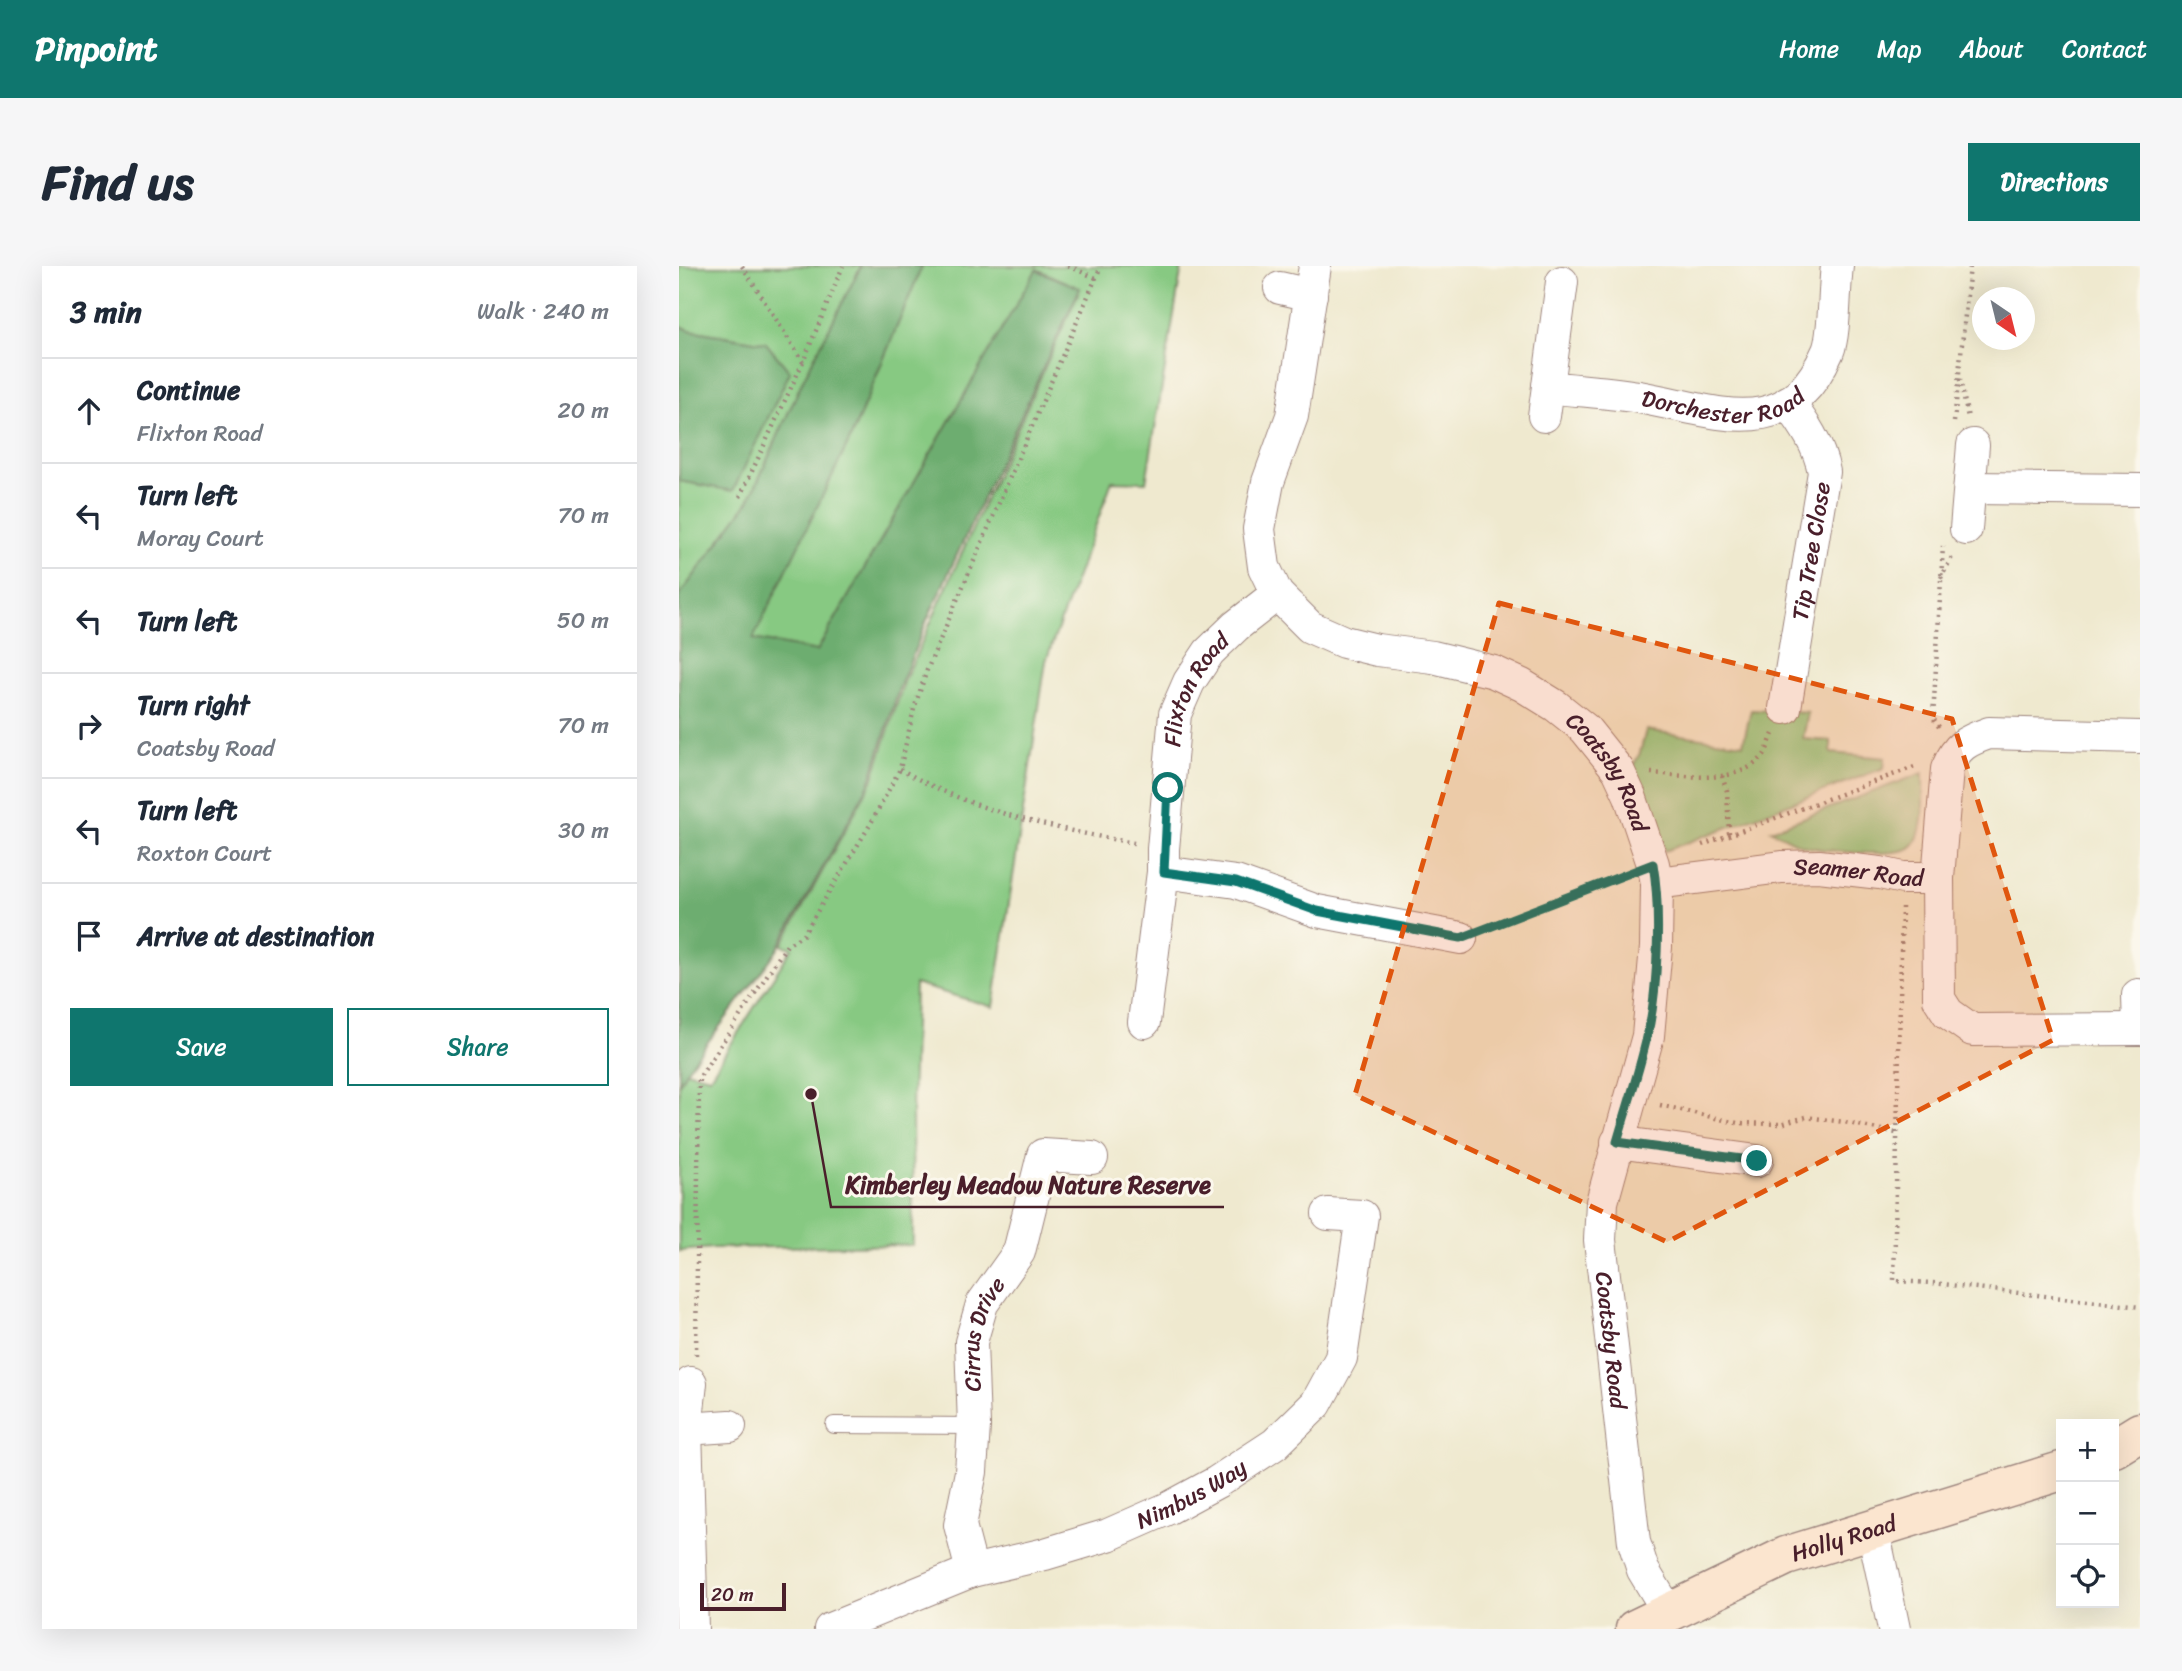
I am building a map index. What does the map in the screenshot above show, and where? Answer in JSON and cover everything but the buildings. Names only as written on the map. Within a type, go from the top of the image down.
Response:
[{"type":"street","name":"Dorchester Road","points":[[1566,274],[1546,402],[1636,396],[1705,412],[1759,416],[1788,402],[1809,385],[1829,349],[1837,266]]},
{"type":"street","name":"Coatsby Road","points":[[1280,288],[1313,280],[1292,416],[1268,482],[1259,529],[1264,567],[1277,594],[1310,627],[1343,642],[1377,650],[1433,657],[1494,672],[1556,706],[1585,729],[1618,770],[1630,796],[1655,874],[1653,994],[1648,1036],[1602,1202],[1600,1240],[1634,1542],[1643,1570],[1669,1613]]},
{"type":"street","name":"Tip Tree Close","points":[[1785,708],[1824,472],[1814,440],[1788,402]]},
{"type":"street","points":[[1966,529],[1973,445]]},
{"type":"street","points":[[1970,488],[2140,490]]},
{"type":"street","name":"Flixton Road","points":[[1144,1022],[1134,980],[1163,860],[1175,714],[1189,682],[1209,652],[1236,626],[1277,594]]},
{"type":"street","points":[[1938,878],[1945,780],[1954,752],[1969,740],[1989,733],[2140,737]]},
{"type":"street","points":[[1163,860],[1317,911],[1461,938]]},
{"type":"street","name":"Seamer Road","points":[[1655,874],[1807,866],[1880,873],[1903,878],[1938,878],[1939,999],[1948,1013],[1972,1030],[2139,1029]]},
{"type":"street","points":[[2139,995],[2139,1029]]},
{"type":"street","points":[[1617,1142],[1757,1161]]},
{"type":"street","name":"Cirrus Drive","points":[[972,1571],[960,1525],[971,1472],[974,1426],[971,1342],[982,1304],[1019,1252],[1042,1156],[1092,1158]]},
{"type":"street","name":"Nimbus Way","points":[[830,1629],[972,1571],[1045,1554],[1108,1535],[1169,1508],[1217,1482],[1275,1444],[1316,1404],[1341,1359],[1362,1216],[1328,1214]]},
{"type":"street","points":[[687,1390],[684,1583],[692,1629]]},
{"type":"street","points":[[686,1429],[730,1426]]},
{"type":"street","points":[[2119,1445],[2140,1432]]},
{"type":"street","name":"Holly Road","points":[[1635,1629],[1786,1556],[2056,1473]]},
{"type":"street","points":[[1873,1530],[1894,1629]]},
{"type":"lane","points":[[834,1425],[974,1426]]},
{"type":"path","points":[[742,266],[803,362]]},
{"type":"path","points":[[740,497],[803,362],[843,266]]},
{"type":"path","points":[[1068,266],[1097,278]]},
{"type":"path","points":[[687,1390],[696,1368],[699,1078],[787,945],[803,935],[870,825],[900,769],[914,709],[927,670],[1101,266]]},
{"type":"path","points":[[1959,371],[1973,445]]},
{"type":"path","points":[[1461,938],[1655,874],[1729,834],[1954,752],[1933,718],[1935,662]]},
{"type":"path","points":[[1618,770],[1714,778],[1735,772],[1751,765],[1764,754],[1785,708]]},
{"type":"path","points":[[900,769],[934,789],[979,806],[1163,860]]},
{"type":"path","points":[[1722,775],[1727,791],[1729,834]]},
{"type":"path","points":[[1903,878],[1893,1281],[2140,1307]]},
{"type":"path","points":[[1629,1099],[1737,1123],[1781,1124],[1806,1118],[1844,1122],[1896,1133]]},
{"type":"highlighted area","points":[[1499,603],[1952,719],[2053,1040],[1667,1242],[1355,1095]]},
{"type":"green space","points":[[679,266],[861,266],[803,380],[749,501],[679,596],[679,481],[733,490],[766,343],[689,330],[679,325]]},
{"type":"green space","points":[[861,266],[922,266],[851,437],[753,639],[817,651],[1036,270],[1080,288],[927,620],[900,686],[869,784],[776,952],[679,1084],[679,596],[749,501],[803,380]]},
{"type":"green space","points":[[922,266],[1182,266],[1146,482],[1112,481],[1046,661],[993,1007],[915,984],[913,1245],[713,1248],[679,1251],[679,1084],[686,1071],[710,1077],[792,948],[782,945],[872,781],[904,682],[1080,289],[1037,269],[817,651],[752,639],[851,437]]},
{"type":"green space","points":[[679,325],[689,330],[766,343],[790,372],[733,491],[679,481]]},
{"type":"green space","points":[[1751,710],[1808,713],[1803,739],[1831,741],[1831,753],[1885,758],[1884,768],[1665,851],[1631,770],[1640,753],[1646,730],[1743,744]]},
{"type":"green space","points":[[1923,773],[1920,832],[1912,846],[1904,850],[1858,853],[1824,850],[1801,845],[1771,830]]},
{"type":"place","name":"Kimberley Meadow Nature Reserve","points":[[811,1094]]},
{"type":"route","points":[[1168,788],[1164,872],[1236,882],[1317,911],[1461,938],[1653,864],[1657,883],[1657,913],[1648,1036],[1617,1142],[1757,1161]]}]
